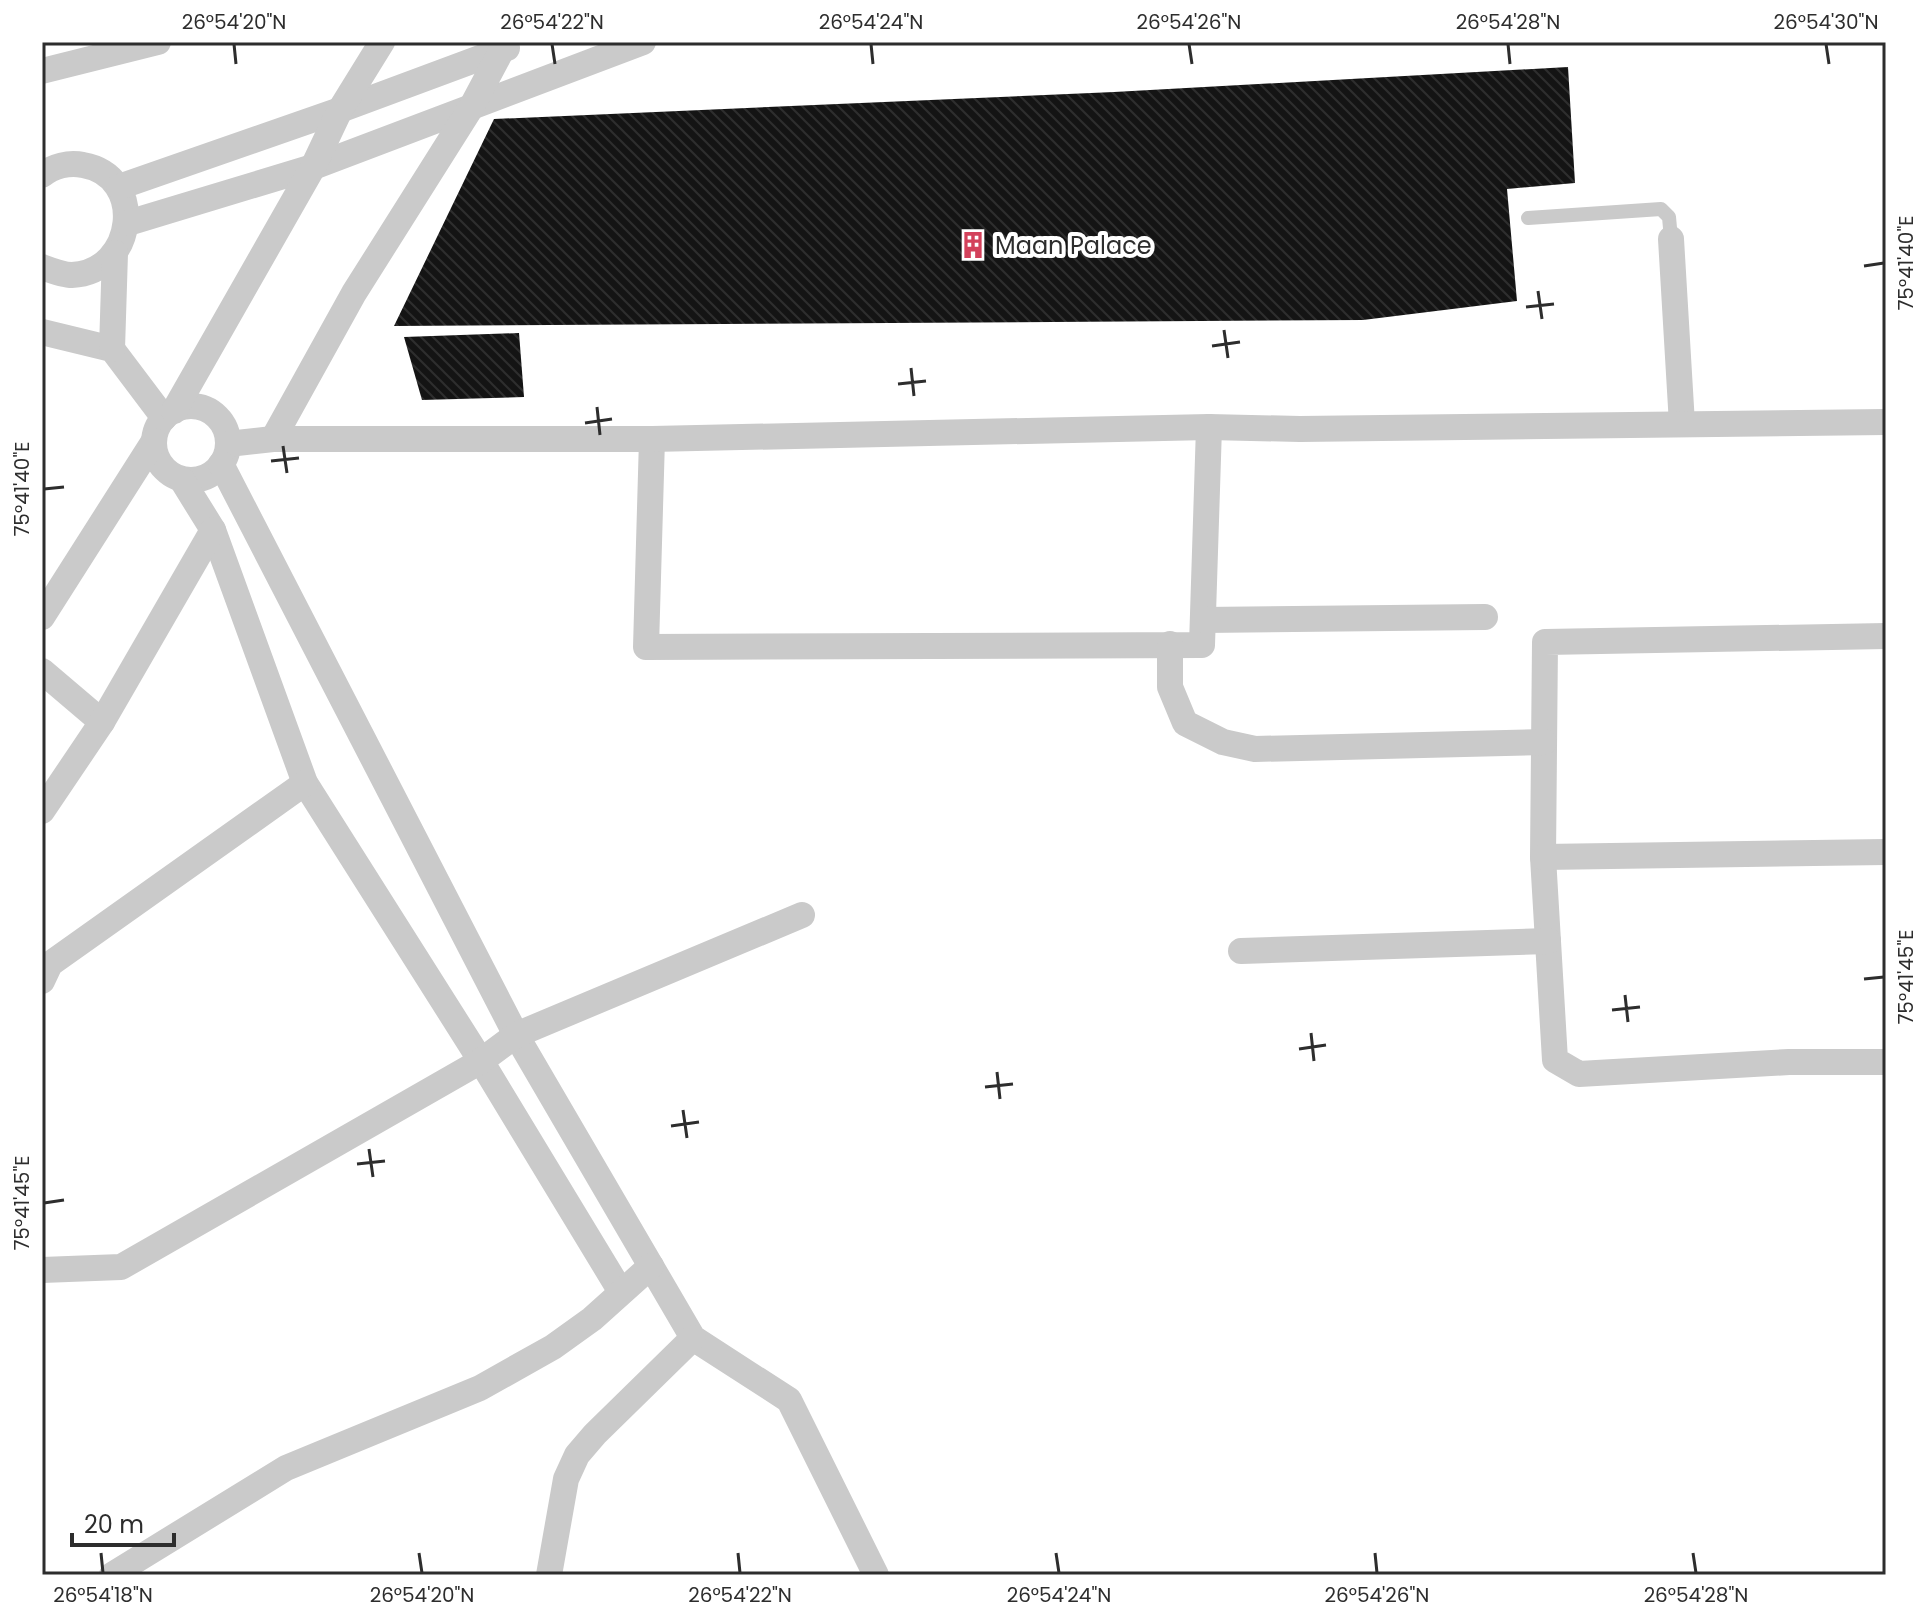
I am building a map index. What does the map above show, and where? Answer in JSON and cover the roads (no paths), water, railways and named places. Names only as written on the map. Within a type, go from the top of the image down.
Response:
[{"type":"street","points":[[42,71],[158,42]]},
{"type":"street","points":[[42,617],[164,423],[313,167],[340,110],[382,42]]},
{"type":"street","points":[[128,223],[313,167],[643,42]]},
{"type":"street","points":[[119,187],[340,110],[509,45]]},
{"type":"street","points":[[273,439],[354,293],[509,45]]},
{"type":"street","points":[[42,175],[49,169],[73,163],[100,168],[119,187],[128,223],[115,253],[112,349],[164,423]]},
{"type":"street","points":[[1671,239],[1682,424]]},
{"type":"street","points":[[42,268],[70,275],[95,270],[115,253]]},
{"type":"street","points":[[42,332],[112,349]]},
{"type":"street","points":[[182,480],[204,478],[214,473],[225,454],[226,431],[210,412],[186,407],[164,423],[156,454],[161,465],[182,480],[213,530],[305,783],[481,1061],[621,1292]]},
{"type":"street","points":[[225,454],[273,439],[652,439],[1209,427],[1300,429],[1886,422]]},
{"type":"street","points":[[652,439],[646,647],[1202,645],[1209,427]]},
{"type":"street","points":[[225,454],[516,1035],[693,1338],[789,1400],[876,1575]]},
{"type":"street","points":[[42,811],[102,722],[213,530]]},
{"type":"street","points":[[1203,620],[1485,617]]},
{"type":"street","points":[[1886,636],[1545,642],[1543,857],[1555,1060],[1579,1074],[1789,1062],[1886,1062]]},
{"type":"street","points":[[1170,644],[1170,687],[1185,723],[1223,742],[1255,749],[1544,742]]},
{"type":"street","points":[[42,671],[102,722]]},
{"type":"street","points":[[45,966],[305,783]]},
{"type":"street","points":[[1543,857],[1886,852]]},
{"type":"street","points":[[42,1270],[121,1267],[481,1061],[516,1035],[802,915]]},
{"type":"street","points":[[1241,951],[1548,941]]},
{"type":"street","points":[[112,1575],[286,1468],[480,1388],[553,1347],[592,1319],[651,1266]]},
{"type":"street","points":[[549,1575],[566,1479],[577,1455],[693,1338]]},
{"type":"lane","points":[[1528,218],[1661,209],[1669,217],[1671,239]]},
{"type":"place","name":"Maan Palace","points":[[973,245]]}]
